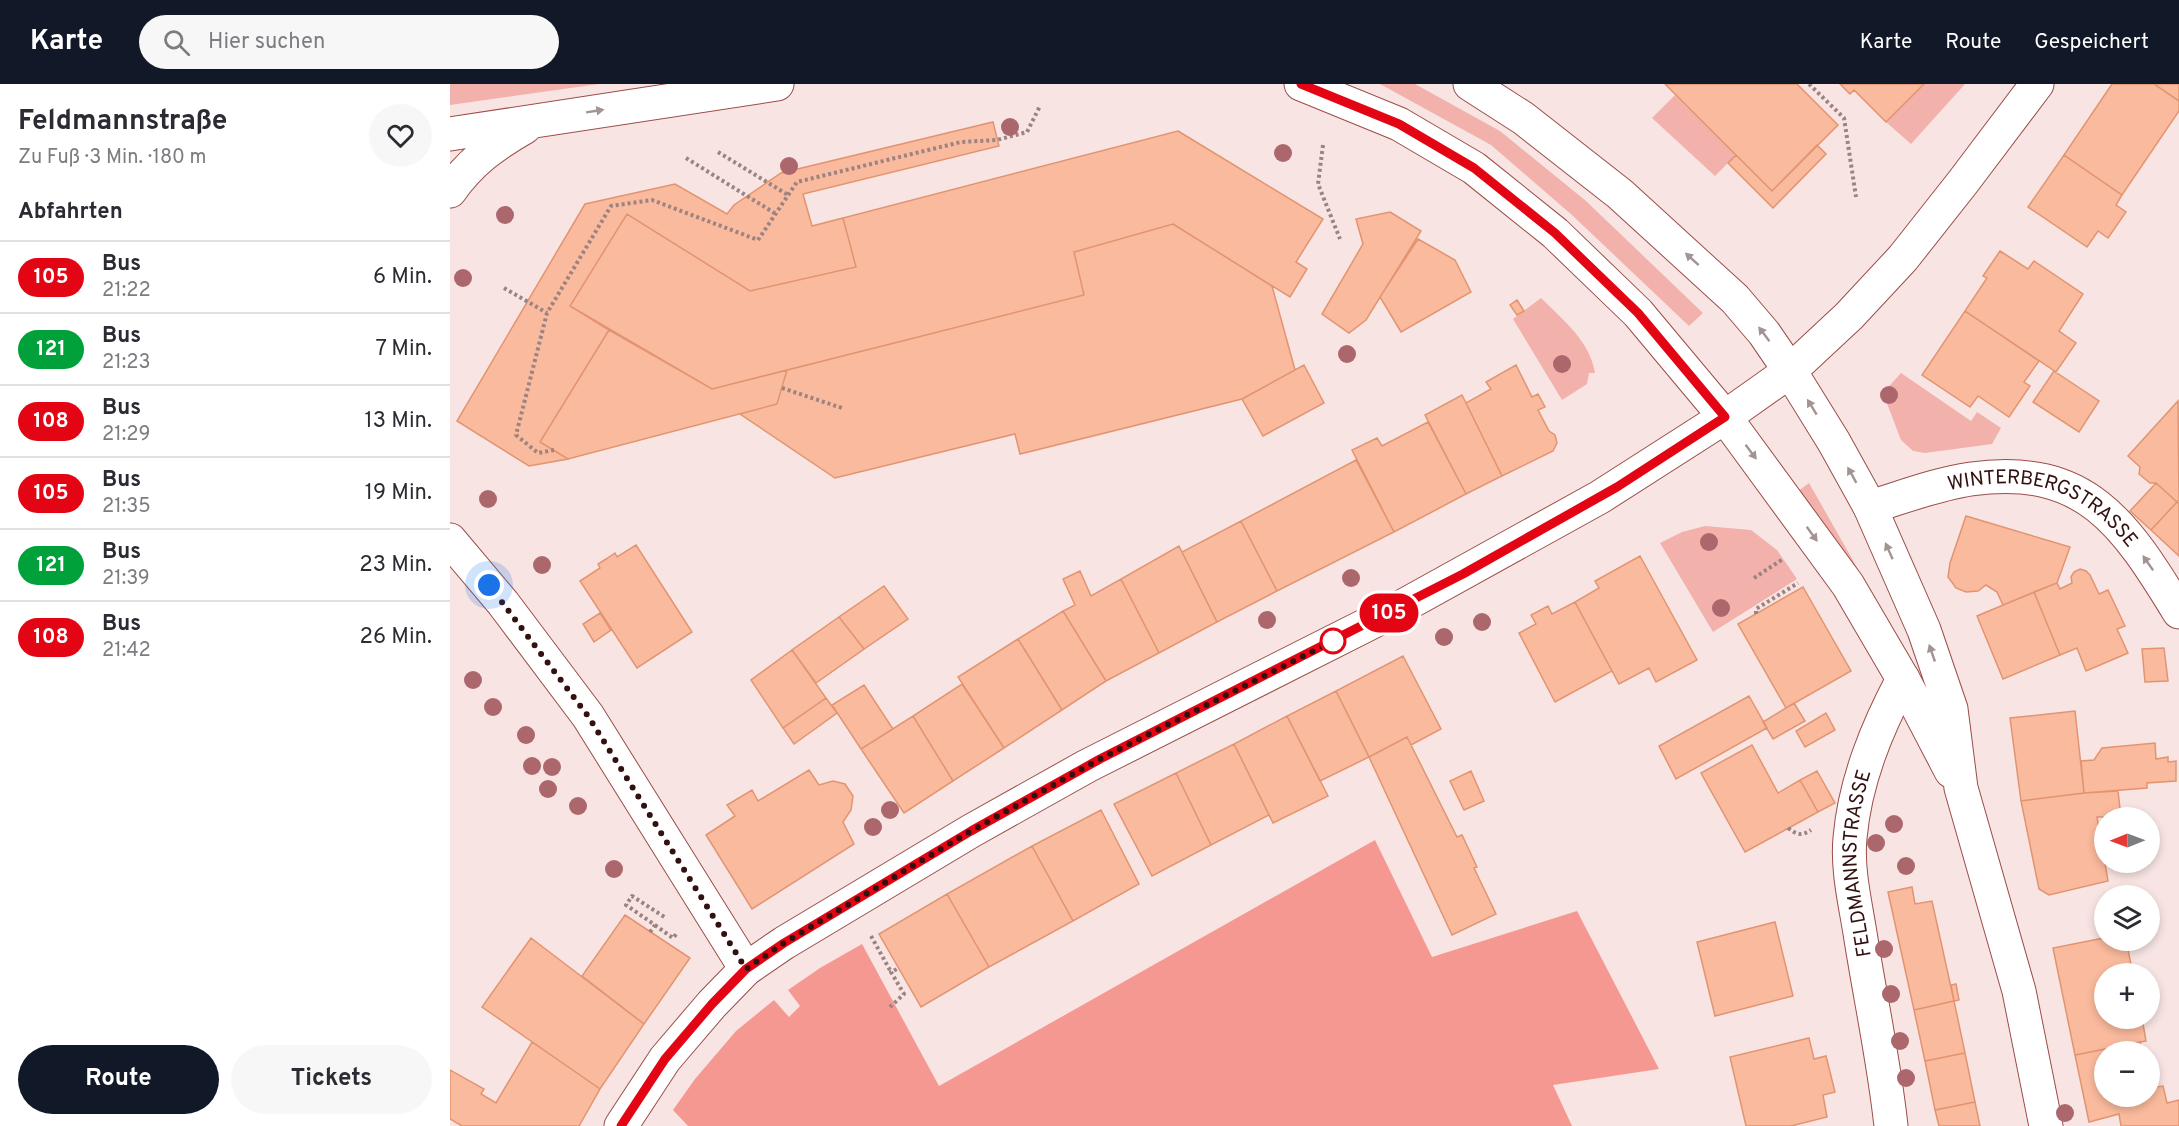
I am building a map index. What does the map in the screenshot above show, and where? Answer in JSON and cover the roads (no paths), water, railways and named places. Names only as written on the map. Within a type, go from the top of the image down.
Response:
[{"type":"street","points":[[450,134],[777,84]]},
{"type":"street","points":[[1301,84],[1399,124],[1474,168],[1555,233],[1638,313],[1725,417],[1848,585],[1903,679],[1961,788]]},
{"type":"street","points":[[1470,84],[1523,118],[1620,194],[1735,299],[1764,333],[1790,371],[1834,442],[1870,507],[1924,630],[1952,709],[1961,788],[2019,991],[2046,1126]]},
{"type":"street","points":[[1503,84],[1523,118]]},
{"type":"street","points":[[621,1126],[665,1059],[712,1004],[746,969],[784,943],[971,831],[1100,759],[1463,574],[1608,492],[1725,417],[1790,371],[1849,316],[1903,258],[1971,173],[2037,84]]},
{"type":"street","points":[[450,191],[465,170],[496,143],[537,119]]},
{"type":"street","name":"WINTERBERGSTRASSE","points":[[1870,507],[1950,483],[2005,476],[2042,479],[2075,490],[2103,508],[2130,537],[2179,612]]},
{"type":"street","points":[[450,540],[496,594],[588,716],[746,969]]},
{"type":"street","name":"FELDMANNSTRASSE","points":[[1891,1126],[1886,1080],[1851,883],[1849,839],[1868,756],[1882,719],[1903,679]]}]
